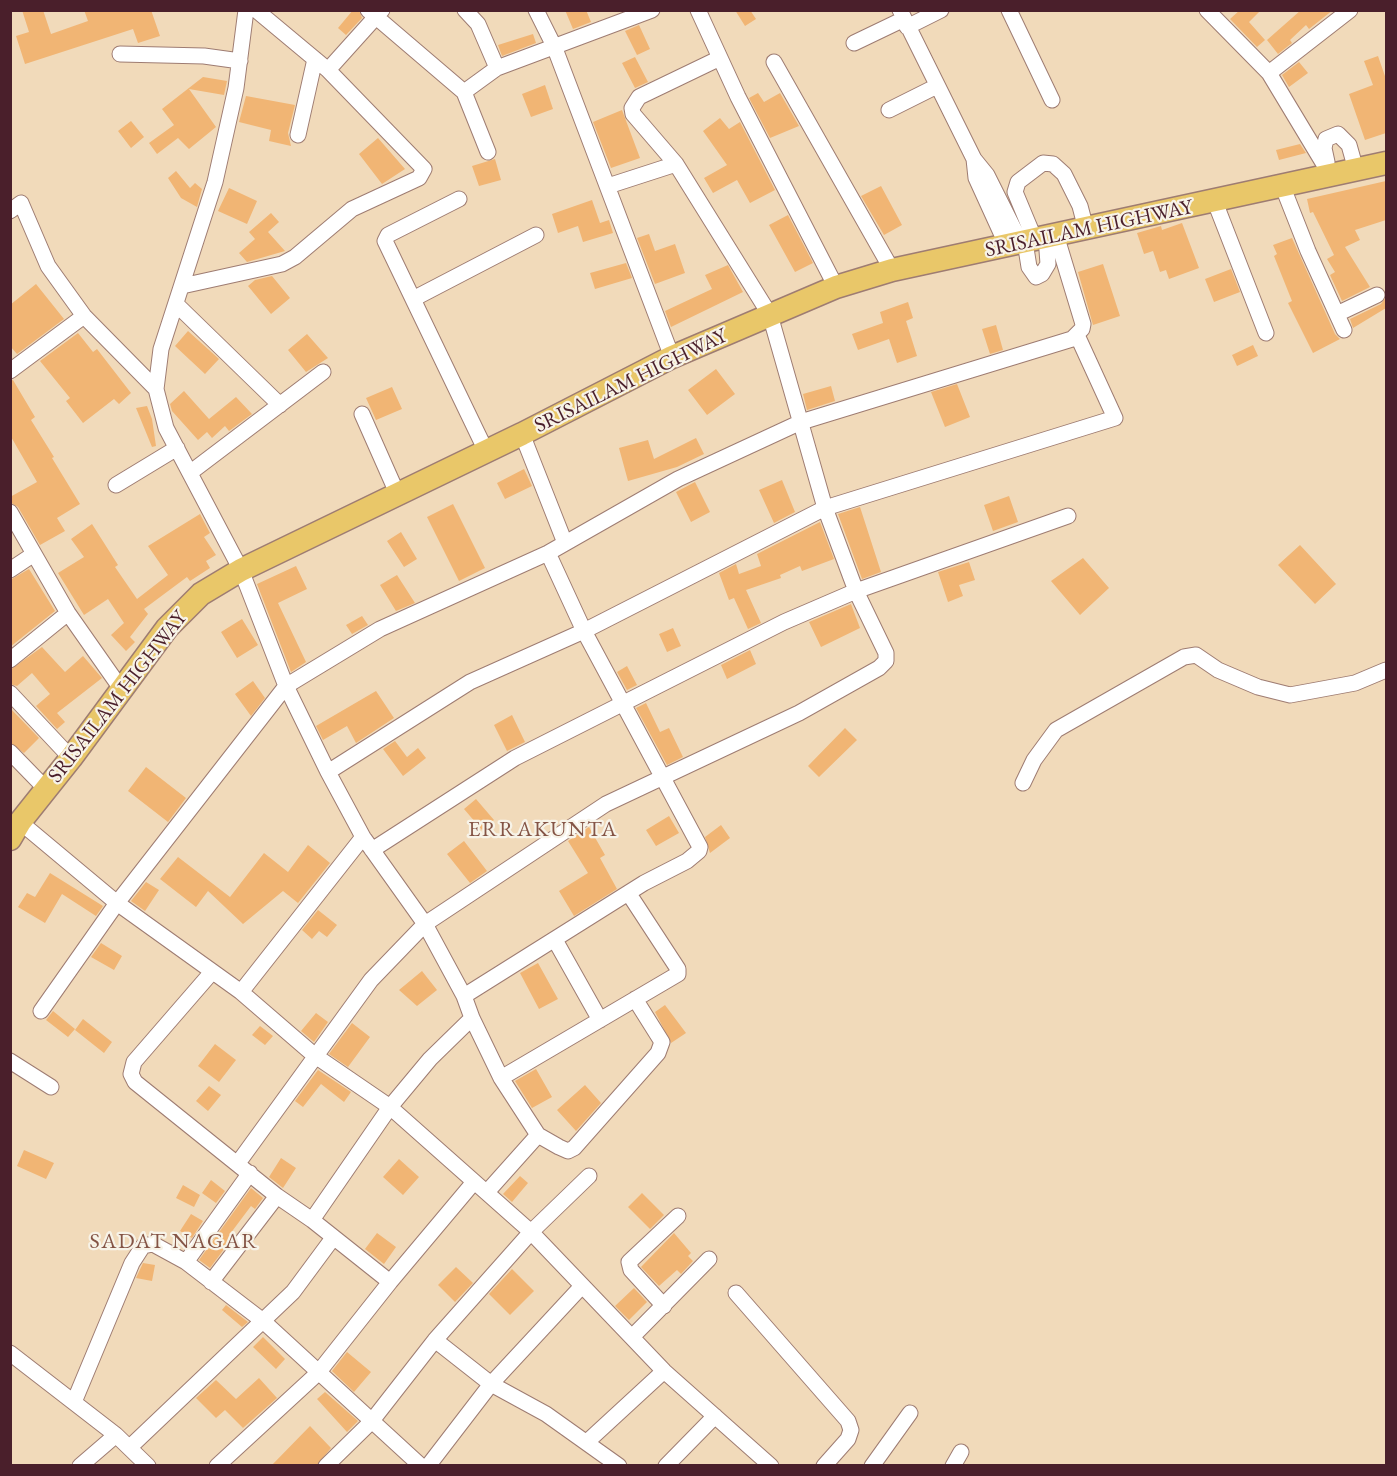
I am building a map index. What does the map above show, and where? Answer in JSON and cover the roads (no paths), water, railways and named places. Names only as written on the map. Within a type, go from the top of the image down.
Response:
[{"type":"highway","name":"SRISAILAM HIGHWAY","points":[[15,830],[71,759],[167,628],[201,594],[241,570],[522,434],[672,357],[836,287],[892,270],[1215,202],[1386,163]]},
{"type":"street","points":[[246,10],[240,61],[215,182],[161,349],[156,389],[166,428],[241,570],[286,686],[328,772],[363,837],[425,924],[464,996],[501,1078],[538,1135],[559,1147],[568,1150],[574,1148],[658,1053],[662,1042],[635,999]]},
{"type":"street","points":[[182,286],[282,264],[295,257],[352,210],[419,178],[424,169],[420,162],[328,70],[256,10]]},
{"type":"street","points":[[465,10],[478,24],[497,68]]},
{"type":"street","points":[[536,10],[554,46],[672,357]]},
{"type":"street","points":[[464,92],[497,68],[652,10]]},
{"type":"street","points":[[698,10],[836,287]]},
{"type":"street","points":[[854,43],[904,19],[941,10]]},
{"type":"street","points":[[1009,10],[1052,100]]},
{"type":"street","points":[[1207,10],[1269,73],[1331,176]]},
{"type":"street","points":[[1269,73],[1350,10]]},
{"type":"street","points":[[328,70],[376,13],[464,92],[488,152]]},
{"type":"street","points":[[41,1011],[117,903],[286,686],[380,629],[548,553],[678,479],[801,422],[1072,339],[1077,335],[1083,324],[1032,241],[974,159],[904,19]]},
{"type":"street","points":[[120,54],[204,56],[240,61]]},
{"type":"street","points":[[186,1262],[315,1055],[371,980],[425,924],[606,804],[799,713],[883,664],[886,653],[856,591],[825,508],[770,315],[676,164],[638,122],[632,108],[645,94],[720,58]]},
{"type":"street","points":[[298,135],[315,59]]},
{"type":"street","points":[[774,62],[892,270]]},
{"type":"street","points":[[889,110],[937,86]]},
{"type":"street","points":[[1331,176],[1324,148],[1326,139],[1338,134],[1349,145],[1356,170]]},
{"type":"street","points":[[1032,241],[1016,192],[1022,178],[1043,163],[1053,164],[1064,174],[1080,206],[1086,229]]},
{"type":"street","points":[[608,186],[676,164]]},
{"type":"street","points":[[1282,185],[1344,330]]},
{"type":"street","points":[[459,199],[388,235],[386,247],[486,451]]},
{"type":"street","points":[[1215,202],[1266,333]]},
{"type":"street","points":[[10,211],[21,203],[48,266],[84,316],[156,389]]},
{"type":"street","points":[[413,299],[536,235]]},
{"type":"street","points":[[1337,314],[1377,295]]},
{"type":"street","points":[[176,304],[280,405]]},
{"type":"street","points":[[10,371],[84,316]]},
{"type":"street","points":[[328,772],[470,682],[584,631],[825,508],[1115,418],[1077,335]]},
{"type":"street","points":[[191,472],[323,372]]},
{"type":"street","points":[[362,414],[397,493]]},
{"type":"street","points":[[522,434],[565,543]]},
{"type":"street","points":[[116,485],[177,448]]},
{"type":"street","points":[[10,512],[68,613],[122,690]]},
{"type":"street","points":[[372,850],[515,758],[784,622],[856,591],[1068,516]]},
{"type":"street","points":[[464,996],[644,883],[687,861],[699,851],[700,847],[584,631],[548,553]]},
{"type":"street","points":[[10,570],[34,554]]},
{"type":"street","points":[[10,660],[68,613]]},
{"type":"street","points":[[1023,783],[1034,760],[1056,730],[1184,657],[1197,655],[1218,670],[1258,687],[1290,695],[1355,683],[1386,670]]},
{"type":"street","points":[[10,693],[71,759]]},
{"type":"street","points":[[10,752],[46,789]]},
{"type":"street","points":[[15,830],[241,992],[315,1055],[390,1107],[531,1232],[664,1371],[771,1465]]},
{"type":"street","points":[[241,992],[363,837]]},
{"type":"street","points":[[501,1078],[635,999],[674,979],[678,969],[629,894]]},
{"type":"street","points":[[555,940],[600,1020]]},
{"type":"street","points":[[212,972],[134,1062],[130,1074],[142,1088],[244,1168],[277,1197],[312,1220],[390,1282]]},
{"type":"street","points":[[312,1220],[390,1107],[430,1059],[472,1018]]},
{"type":"street","points":[[10,1061],[51,1087]]},
{"type":"street","points":[[487,1192],[538,1135]]},
{"type":"street","points":[[326,1466],[371,1422],[435,1340],[531,1232],[590,1176]]},
{"type":"street","points":[[217,1466],[318,1373],[390,1282],[474,1182]]},
{"type":"street","points":[[211,1282],[277,1197]]},
{"type":"street","points":[[664,1306],[631,1270],[629,1262],[678,1216]]},
{"type":"street","points":[[129,1447],[263,1321],[312,1270],[333,1238]]},
{"type":"street","points":[[74,1402],[137,1253],[143,1246],[153,1244],[186,1262],[263,1321],[421,1466]]},
{"type":"street","points":[[632,1337],[709,1259]]},
{"type":"street","points":[[428,1466],[491,1384],[582,1286]]},
{"type":"street","points":[[736,1293],[848,1421],[850,1430],[848,1439],[824,1466]]},
{"type":"street","points":[[435,1340],[491,1384],[588,1441],[619,1466]]},
{"type":"street","points":[[10,1353],[116,1435],[147,1466]]},
{"type":"street","points":[[588,1441],[664,1371]]},
{"type":"street","points":[[872,1466],[910,1413]]},
{"type":"street","points":[[666,1466],[715,1416]]},
{"type":"street","points":[[80,1466],[116,1435]]},
{"type":"street","points":[[953,1466],[961,1452]]},
{"type":"district","name":"ERRAKUNTA","points":[[543,830]]},
{"type":"district","name":"SADAT NAGAR","points":[[174,1242]]}]
